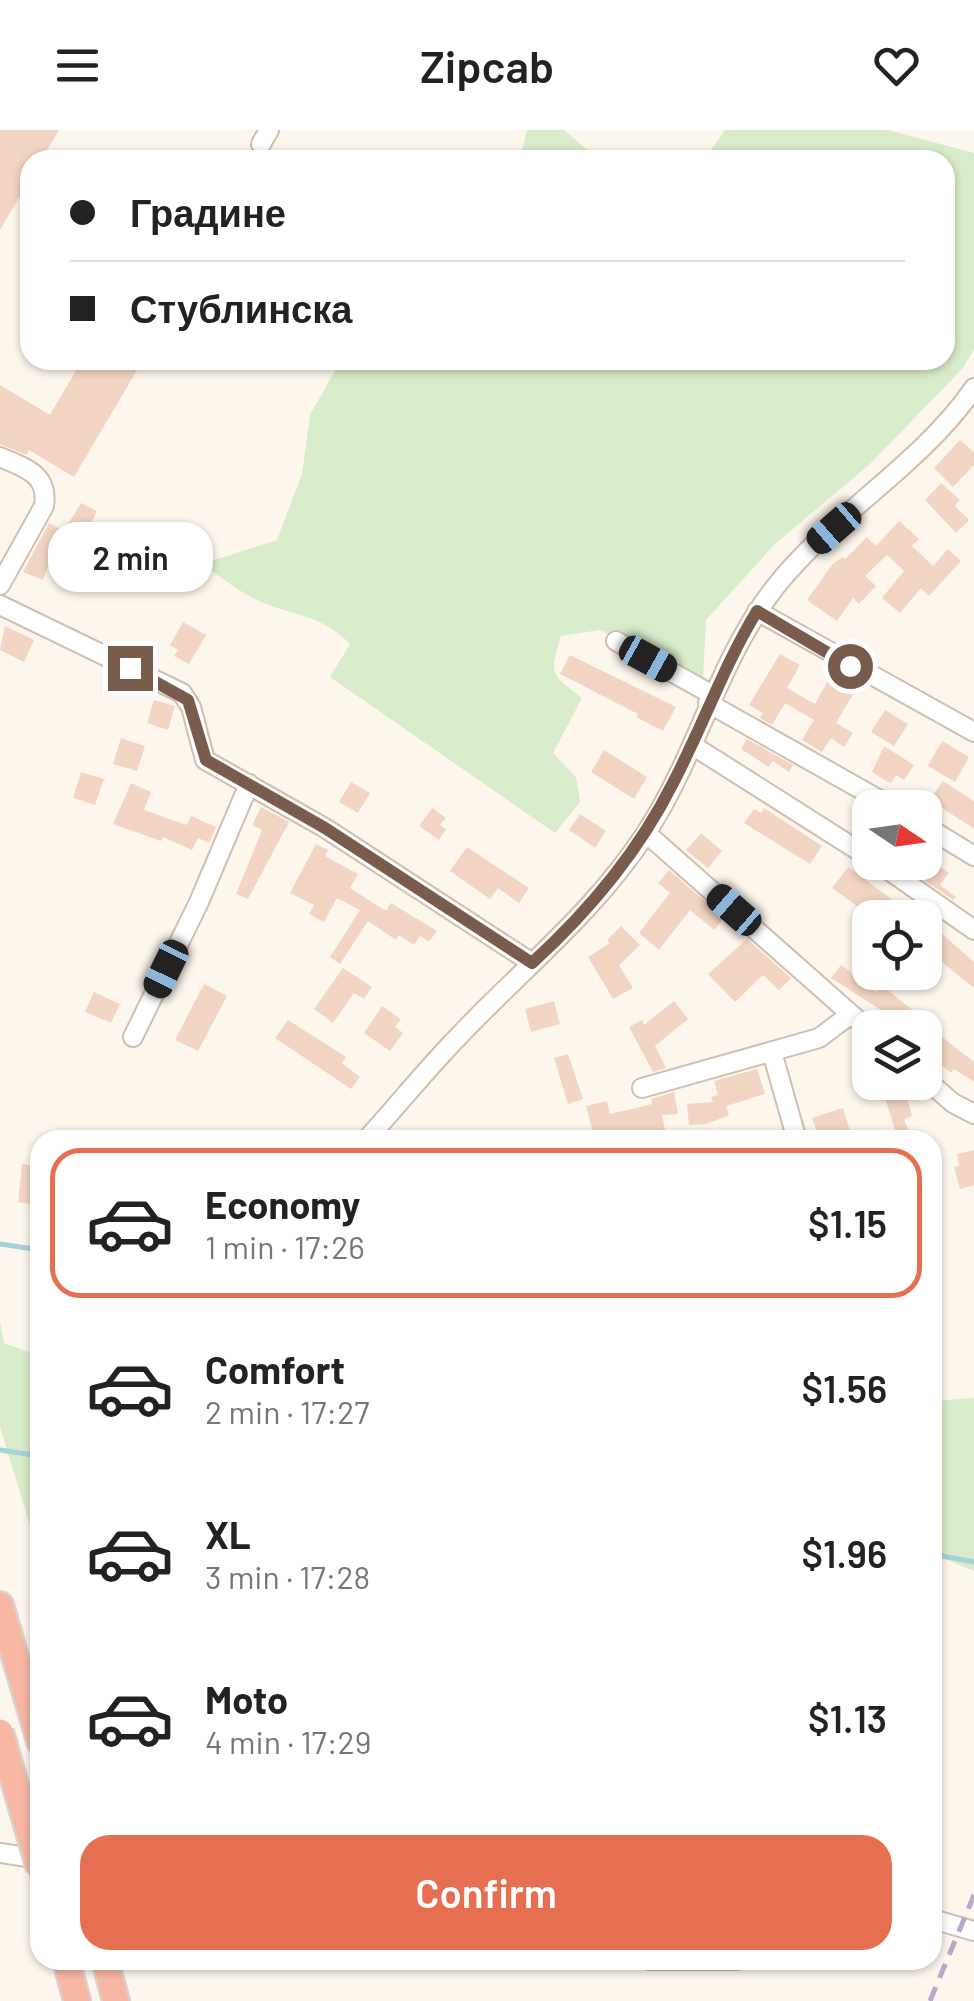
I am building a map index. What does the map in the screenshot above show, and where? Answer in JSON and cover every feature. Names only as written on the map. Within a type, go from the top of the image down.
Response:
[{"type":"highway","points":[[0,1605],[30,1707]]},
{"type":"highway","points":[[0,1732],[30,1835]]},
{"type":"highway","points":[[69,1970],[77,2001]]},
{"type":"highway","points":[[107,1970],[116,2001]]},
{"type":"street","points":[[376,1130],[456,1038],[610,882],[646,833],[692,745],[710,698],[757,611],[805,554],[919,451],[974,388]]},
{"type":"street","points":[[0,457],[36,473],[46,491],[44,506],[0,586]]},
{"type":"street","points":[[0,605],[182,694],[192,707],[202,757],[325,828],[532,963]]},
{"type":"street","points":[[757,611],[974,732]]},
{"type":"street","points":[[616,642],[864,790]]},
{"type":"street","points":[[692,745],[852,847]]},
{"type":"street","points":[[133,1037],[199,902],[249,784]]},
{"type":"street","points":[[642,1088],[819,1038],[851,1014],[646,833]]},
{"type":"street","points":[[942,836],[974,856]]},
{"type":"street","points":[[903,880],[974,930]]},
{"type":"street","points":[[772,1052],[793,1130]]},
{"type":"street","points":[[942,1095],[974,1114]]},
{"type":"street","points":[[0,1854],[30,1858]]},
{"type":"street","points":[[942,1921],[974,1931]]},
{"type":"green space","points":[[527,130],[564,130],[587,150],[522,150]]},
{"type":"green space","points":[[725,130],[888,130],[974,153],[974,349],[963,368],[870,464],[775,544],[706,620],[703,677],[600,630],[561,636],[555,672],[582,698],[553,753],[576,777],[580,802],[555,833],[330,677],[350,644],[339,634],[317,621],[250,596],[202,564],[277,540],[302,474],[310,415],[335,370],[955,370],[955,150],[711,150]]},
{"type":"green space","points":[[0,1322],[4,1343],[30,1352],[30,1525],[0,1427]]},
{"type":"green space","points":[[974,1398],[974,1571],[942,1558],[942,1400]]},
{"type":"building","points":[[0,130],[59,130],[47,150],[20,150],[20,196],[0,230]]},
{"type":"building","points":[[76,370],[137,370],[74,477],[29,450],[26,455],[0,444],[0,385],[50,415]]},
{"type":"building","points":[[960,440],[974,452],[974,465],[953,487],[934,468]]},
{"type":"building","points":[[941,483],[960,500],[955,506],[969,520],[956,533],[925,500]]},
{"type":"building","points":[[81,503],[97,511],[78,551],[57,541],[43,580],[23,572],[49,523],[64,531]]},
{"type":"building","points":[[899,521],[919,539],[912,546],[933,566],[948,549],[961,561],[929,596],[921,588],[900,613],[882,598],[904,571],[887,555],[865,576],[876,586],[859,604],[853,598],[837,621],[807,600],[832,565],[842,557],[845,559],[867,537],[876,546]]},
{"type":"building","points":[[183,622],[206,635],[189,664],[174,656],[178,650],[170,645]]},
{"type":"building","points":[[5,626],[34,640],[24,662],[0,650]]},
{"type":"building","points":[[780,654],[800,665],[787,688],[815,704],[830,677],[855,691],[836,723],[853,733],[844,747],[831,738],[822,752],[802,740],[814,720],[785,703],[772,725],[760,718],[763,713],[749,705]]},
{"type":"building","points":[[570,655],[676,707],[663,731],[560,674]]},
{"type":"building","points":[[154,700],[175,706],[168,730],[147,723]]},
{"type":"building","points":[[885,710],[908,724],[894,746],[871,732]]},
{"type":"building","points":[[121,738],[145,746],[137,771],[113,764]]},
{"type":"building","points":[[747,739],[793,765],[789,772],[773,761],[769,767],[741,749]]},
{"type":"building","points":[[942,741],[969,757],[955,782],[928,766]]},
{"type":"building","points":[[884,746],[914,765],[904,780],[896,775],[891,784],[872,772]]},
{"type":"building","points":[[604,750],[647,777],[634,799],[591,772]]},
{"type":"building","points":[[81,772],[104,779],[95,805],[73,798]]},
{"type":"building","points":[[943,781],[974,801],[974,829],[942,808],[942,790],[937,790]]},
{"type":"building","points":[[351,782],[370,793],[358,813],[339,802]]},
{"type":"building","points":[[131,783],[151,792],[144,810],[187,825],[191,816],[216,827],[209,843],[198,838],[192,850],[163,837],[161,841],[113,824]]},
{"type":"building","points":[[261,807],[289,822],[248,899],[236,894],[262,830],[252,825]]},
{"type":"building","points":[[432,808],[446,818],[440,825],[446,829],[439,840],[419,826]]},
{"type":"building","points":[[764,808],[822,846],[810,864],[744,823],[754,809],[761,813]]},
{"type":"building","points":[[580,814],[606,831],[595,848],[569,830]]},
{"type":"building","points":[[701,833],[722,851],[708,868],[686,850]]},
{"type":"building","points":[[316,844],[328,850],[325,856],[358,874],[350,888],[386,911],[391,903],[437,931],[429,942],[420,936],[414,945],[399,935],[396,940],[368,921],[340,964],[330,957],[360,910],[337,898],[324,922],[309,914],[314,905],[290,893]]},
{"type":"building","points":[[467,847],[529,888],[519,903],[498,888],[490,899],[450,871]]},
{"type":"building","points":[[848,867],[852,880],[866,880],[893,900],[852,902],[832,888]]},
{"type":"building","points":[[942,868],[949,873],[940,885],[956,897],[953,900],[924,880],[942,880]]},
{"type":"building","points":[[669,870],[724,918],[714,930],[690,910],[659,950],[639,933],[670,893],[658,883]]},
{"type":"building","points":[[621,926],[640,945],[619,965],[633,988],[613,999],[588,957],[610,943],[607,940]]},
{"type":"building","points":[[942,934],[974,962],[974,988],[942,962]]},
{"type":"building","points":[[747,939],[791,978],[779,990],[763,975],[735,1002],[708,974]]},
{"type":"building","points":[[841,965],[852,973],[852,990],[887,990],[913,1010],[881,1010],[831,978]]},
{"type":"building","points":[[343,968],[372,987],[364,999],[354,993],[333,1023],[314,1009]]},
{"type":"building","points":[[204,984],[227,996],[198,1051],[175,1040]]},
{"type":"building","points":[[94,992],[120,1004],[111,1023],[85,1012]]},
{"type":"building","points":[[554,1001],[560,1024],[531,1032],[525,1009]]},
{"type":"building","points":[[674,1001],[688,1019],[655,1046],[666,1068],[653,1072],[629,1027],[642,1020],[644,1025]]},
{"type":"building","points":[[382,1006],[401,1019],[395,1027],[403,1033],[390,1051],[364,1033]]},
{"type":"building","points":[[288,1020],[346,1057],[342,1063],[360,1077],[351,1089],[275,1038]]},
{"type":"building","points":[[942,1037],[974,1062],[974,1082],[954,1069],[951,1073],[942,1066]]},
{"type":"building","points":[[568,1054],[583,1099],[568,1104],[554,1058]]},
{"type":"building","points":[[757,1069],[765,1094],[726,1106],[729,1115],[707,1124],[689,1125],[687,1104],[713,1102],[711,1097],[718,1095],[714,1081]]},
{"type":"building","points":[[674,1092],[678,1114],[662,1115],[665,1130],[592,1130],[586,1106],[607,1101],[610,1114],[652,1104],[651,1099]]},
{"type":"building","points":[[886,1100],[908,1100],[912,1116],[904,1119],[908,1130],[895,1130]]},
{"type":"building","points":[[843,1108],[850,1130],[816,1130],[812,1118]]},
{"type":"building","points":[[974,1150],[974,1185],[960,1189],[954,1167],[959,1166],[957,1154]]},
{"type":"building","points":[[22,1164],[30,1165],[30,1204],[18,1202]]},
{"type":"waterway","points":[[0,1244],[30,1248]]},
{"type":"waterway","points":[[0,1450],[30,1454]]},
{"type":"waterway","points":[[942,1556],[974,1562]]},
{"type":"railway","points":[[930,2001],[974,1895]]},
{"type":"route","points":[[130,668],[188,700],[200,751],[206,760],[325,828],[532,963],[610,882],[646,833],[685,760],[732,652],[757,611],[850,666]]}]
